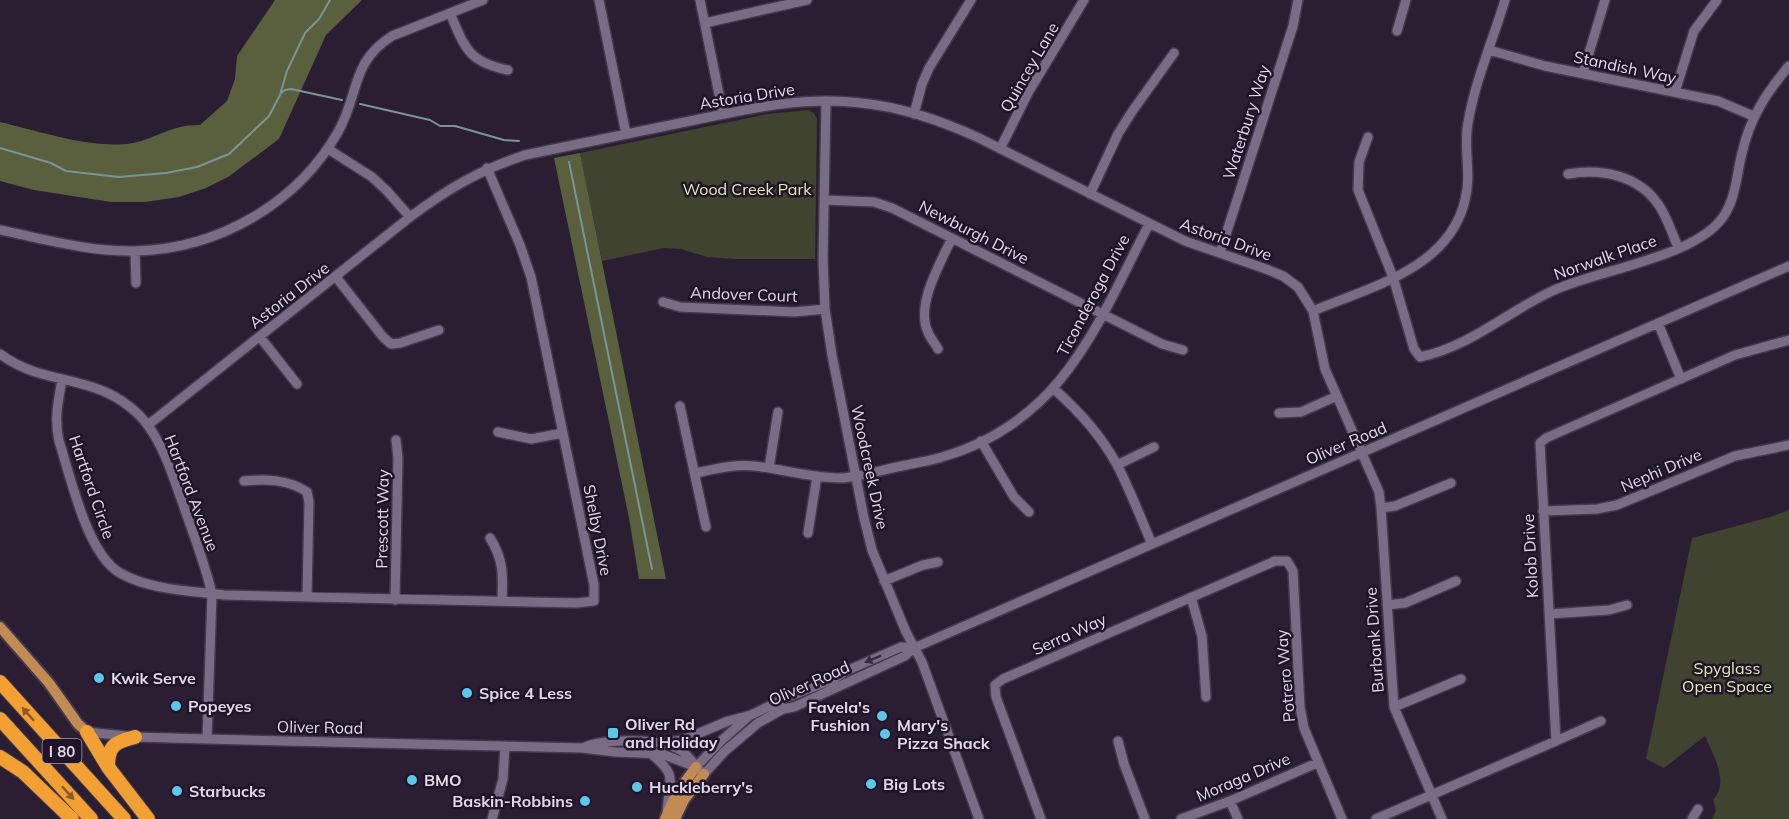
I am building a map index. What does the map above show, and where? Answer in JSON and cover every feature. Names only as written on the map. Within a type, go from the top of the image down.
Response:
[{"type":"highway","name":"I 80","points":[[0,682],[124,819]]},
{"type":"highway","name":"I 80","points":[[0,719],[91,819]]},
{"type":"highway","points":[[87,732],[108,767],[148,819]]},
{"type":"highway","points":[[108,767],[111,748],[120,741],[135,737]]},
{"type":"highway","points":[[0,757],[23,772],[72,819]]},
{"type":"main road","points":[[0,627],[49,683],[78,724],[87,732]]},
{"type":"main road","points":[[669,817],[687,776],[700,771]]},
{"type":"street","points":[[0,230],[100,249],[135,251],[183,245],[209,238],[240,225],[285,197],[303,181],[328,149],[348,112],[360,69],[369,54],[392,36],[483,0]]},
{"type":"street","points":[[599,0],[626,134]]},
{"type":"street","points":[[700,0],[723,114]]},
{"type":"street","points":[[705,23],[807,0]]},
{"type":"street","points":[[914,114],[929,68],[971,0]]},
{"type":"street","name":"Quincey Lane","points":[[1000,149],[1028,93],[1084,0]]},
{"type":"street","name":"Waterbury Way","points":[[1220,253],[1293,26],[1298,0]]},
{"type":"street","points":[[1397,31],[1406,0]]},
{"type":"street","points":[[1313,311],[1394,277],[1432,255],[1457,225],[1468,184],[1467,125],[1471,106],[1506,0]]},
{"type":"street","points":[[1583,73],[1605,0]]},
{"type":"street","points":[[1675,92],[1694,31],[1717,0]]},
{"type":"street","points":[[450,13],[462,43],[474,57],[489,66],[508,70]]},
{"type":"street","name":"Standish Way","points":[[1489,50],[1521,60],[1718,101],[1753,116]]},
{"type":"street","points":[[1090,194],[1131,113],[1174,53]]},
{"type":"street","name":"Norwalk Place","points":[[1394,277],[1407,330],[1414,350],[1420,357],[1431,355],[1489,329],[1550,292],[1582,279],[1634,266],[1711,230],[1725,215],[1733,195],[1742,152],[1753,116],[1770,88],[1789,66]]},
{"type":"street","name":"Astoria Drive","points":[[148,425],[410,217],[446,190],[487,168],[525,155],[762,106],[826,101],[861,103],[914,114],[953,126],[1185,241],[1283,276],[1298,287],[1313,311],[1325,369],[1362,452]]},
{"type":"street","name":"Woodcreek Drive","points":[[826,101],[825,309],[856,475],[872,550],[922,662],[979,819]]},
{"type":"street","points":[[1368,137],[1359,162],[1358,190],[1394,277]]},
{"type":"street","points":[[328,149],[372,177],[410,217]]},
{"type":"street","name":"Shelby Drive","points":[[212,594],[395,600],[578,603],[594,601],[594,585],[531,277],[487,168]]},
{"type":"street","points":[[1568,174],[1588,170],[1630,180],[1648,192],[1659,205],[1678,247]]},
{"type":"street","name":"Newburgh Drive","points":[[824,200],[874,202],[892,208],[1162,344],[1183,350]]},
{"type":"street","name":"Ticonderoga Drive","points":[[696,473],[734,465],[840,478],[941,458],[1006,428],[1031,410],[1071,369],[1088,343],[1149,224]]},
{"type":"street","points":[[938,349],[927,332],[926,307],[932,281],[952,238]]},
{"type":"street","points":[[135,251],[136,283]]},
{"type":"street","name":"Oliver Road","points":[[700,771],[758,723],[783,709],[794,707],[905,656],[914,648],[1789,266]]},
{"type":"street","points":[[336,277],[391,344],[439,330]]},
{"type":"street","name":"Andover Court","points":[[663,303],[680,307],[794,312],[825,309]]},
{"type":"street","points":[[1658,323],[1682,379]]},
{"type":"street","points":[[260,337],[297,384]]},
{"type":"street","name":"Kolob Drive","points":[[1556,741],[1540,443],[1546,438],[1735,356],[1789,340]]},
{"type":"street","name":"Hartford Avenue","points":[[0,354],[20,367],[37,374],[103,391],[117,398],[148,425],[165,455],[212,594],[207,740]]},
{"type":"street","name":"Hartford Circle","points":[[62,380],[55,425],[91,539],[102,558],[118,572],[136,580],[212,594]]},
{"type":"street","points":[[1054,388],[1091,426],[1117,465],[1152,544]]},
{"type":"street","points":[[1279,413],[1301,412],[1337,396]]},
{"type":"street","points":[[680,406],[706,527]]},
{"type":"street","points":[[769,468],[778,412]]},
{"type":"street","points":[[498,432],[531,439],[563,433]]},
{"type":"street","name":"Prescott Way","points":[[395,600],[398,458],[396,440]]},
{"type":"street","points":[[981,441],[1014,497],[1029,512]]},
{"type":"street","name":"Nephi Drive","points":[[1543,511],[1597,509],[1617,505],[1735,456],[1789,445]]},
{"type":"street","points":[[1117,465],[1154,447]]},
{"type":"street","name":"Burbank Drive","points":[[1362,452],[1379,492],[1394,707],[1442,819]]},
{"type":"street","points":[[808,532],[817,476]]},
{"type":"street","points":[[244,481],[267,478],[298,486],[307,492],[309,502],[307,597]]},
{"type":"street","points":[[1381,508],[1395,506],[1450,483]]},
{"type":"street","points":[[490,538],[500,552],[503,572],[502,601]]},
{"type":"street","name":"Serra Way","points":[[1041,819],[996,697],[995,686],[1003,679],[1275,561],[1287,561]]},
{"type":"street","name":"Potrero Way","points":[[1287,561],[1293,571],[1300,707],[1304,728],[1342,819]]},
{"type":"street","points":[[884,581],[923,565],[938,562]]},
{"type":"street","points":[[1387,605],[1405,603],[1456,581]]},
{"type":"street","points":[[1191,597],[1202,636],[1206,697]]},
{"type":"street","points":[[1549,614],[1609,610],[1627,604]]},
{"type":"street","name":"Oliver Road","points":[[582,748],[594,743],[662,744],[683,740],[728,721],[751,715],[901,647],[914,648]]},
{"type":"street","points":[[1394,707],[1461,679]]},
{"type":"street","name":"Oliver Road","points":[[700,771],[720,741],[751,715]]},
{"type":"street","points":[[1376,819],[1601,721]]},
{"type":"street","name":"Oliver Road","points":[[87,732],[207,740],[582,748],[662,754],[700,771]]},
{"type":"street","points":[[1118,741],[1124,764],[1145,819]]},
{"type":"street","name":"Oliver Road","points":[[662,744],[680,750],[690,757],[700,771]]},
{"type":"street","points":[[492,819],[503,779],[505,746]]},
{"type":"street","points":[[650,753],[670,773],[669,817]]},
{"type":"street","name":"Moraga Drive","points":[[1181,819],[1230,801],[1317,763]]},
{"type":"street","points":[[1230,801],[1238,819]]},
{"type":"street","points":[[1692,819],[1698,809]]},
{"type":"green space","points":[[275,0],[362,0],[326,35],[279,139],[228,177],[206,188],[179,197],[145,202],[111,202],[34,190],[0,181],[0,122],[101,144],[133,143],[173,129],[200,125],[227,101],[235,79],[237,56]]},
{"type":"green space","name":"Wood Creek Park","points":[[809,110],[817,119],[815,259],[734,259],[707,257],[681,249],[664,248],[602,261],[580,153],[767,114]]},
{"type":"green space","points":[[580,153],[666,579],[639,579],[629,518],[554,158]]},
{"type":"green space","name":"Spyglass Open Space","points":[[1789,510],[1789,819],[1712,819],[1716,810],[1713,800],[1718,793],[1720,777],[1716,760],[1705,736],[1664,768],[1646,759],[1692,538]]},
{"type":"waterway","points":[[0,148],[51,163],[66,171],[119,177],[166,173],[197,167],[229,154],[269,116],[305,33],[319,19],[330,0]]},
{"type":"waterway","points":[[281,93],[291,89],[342,100]]},
{"type":"waterway","points":[[360,104],[430,120],[440,126],[455,126],[504,140],[519,141]]},
{"type":"waterway","points":[[569,162],[652,569]]},
{"type":"place","name":"Kwik Serve","points":[[99,678]]},
{"type":"place","name":"Spice 4 Less","points":[[467,693]]},
{"type":"place","name":"Popeyes","points":[[176,706]]},
{"type":"place","name":"Favela's Fushion","points":[[882,716]]},
{"type":"place","name":"Oliver Rd and Holiday","points":[[613,733]]},
{"type":"place","name":"Mary's Pizza Shack","points":[[885,734]]},
{"type":"place","name":"BMO","points":[[412,780]]},
{"type":"place","name":"Big Lots","points":[[871,784]]},
{"type":"place","name":"Huckleberry's","points":[[637,787]]},
{"type":"place","name":"Starbucks","points":[[177,791]]},
{"type":"place","name":"Baskin-Robbins","points":[[585,801]]}]
